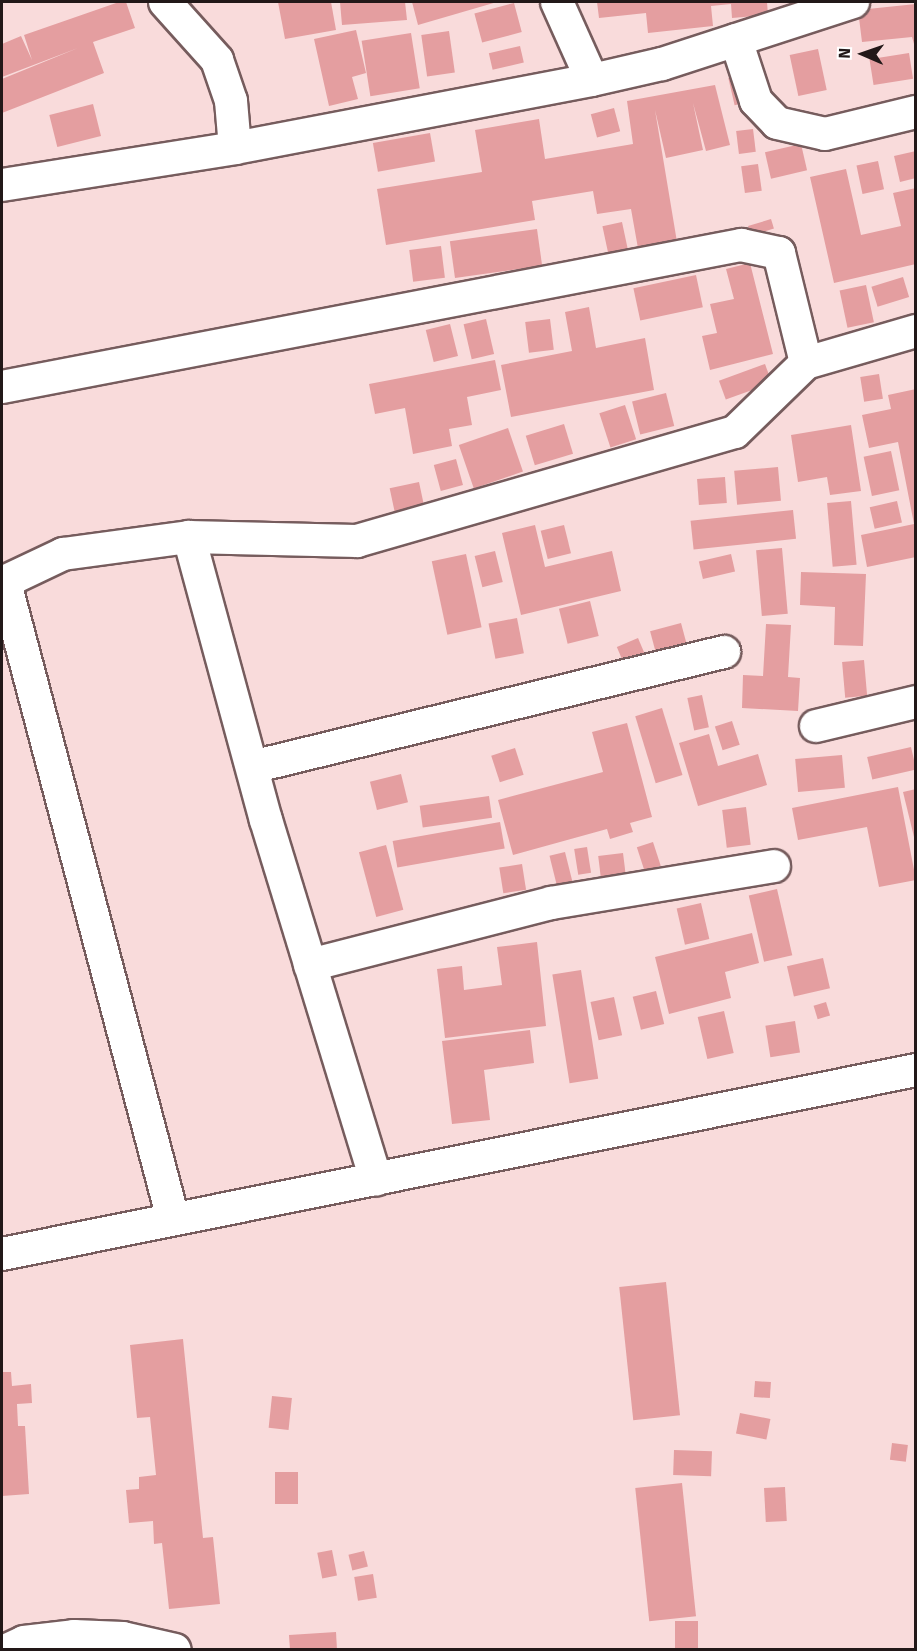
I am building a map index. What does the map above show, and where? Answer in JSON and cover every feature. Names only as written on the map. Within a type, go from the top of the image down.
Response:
[{"type":"street","points":[[165,2],[217,60],[231,101],[235,148]]},
{"type":"street","points":[[557,2],[592,80]]},
{"type":"street","points":[[2,185],[235,148],[592,80],[736,40],[853,2]]},
{"type":"street","points":[[736,40],[756,101],[777,123],[825,134],[915,112]]},
{"type":"street","points":[[2,387],[741,245],[779,253],[806,363]]},
{"type":"street","points":[[173,1219],[3,583],[63,554],[189,537],[357,542],[735,432],[806,363],[915,331]]},
{"type":"street","points":[[189,537],[252,767],[376,1180]]},
{"type":"street","points":[[252,767],[724,652]]},
{"type":"street","points":[[816,726],[915,702]]},
{"type":"street","points":[[310,965],[551,903],[774,866]]},
{"type":"street","points":[[2,1254],[915,1070]]},
{"type":"street","points":[[7,1650],[24,1642],[74,1636],[123,1638],[175,1650]]},
{"type":"building","points":[[119,2],[126,2],[135,28],[93,42],[104,73],[2,113],[2,79],[78,48],[2,77],[2,44],[21,36],[32,60],[24,35]]},
{"type":"building","points":[[278,2],[331,2],[336,30],[285,39]]},
{"type":"building","points":[[340,2],[405,2],[407,20],[342,25]]},
{"type":"building","points":[[412,2],[497,2],[418,25]]},
{"type":"building","points":[[597,2],[767,2],[768,15],[732,18],[731,4],[711,6],[713,26],[648,33],[646,13],[599,18]]},
{"type":"building","points":[[514,3],[522,32],[482,43],[474,14]]},
{"type":"building","points":[[916,4],[916,51],[912,37],[862,42],[858,10]]},
{"type":"building","points":[[356,30],[366,73],[352,77],[358,99],[329,106],[314,39]]},
{"type":"building","points":[[449,31],[455,73],[427,76],[421,35]]},
{"type":"building","points":[[411,33],[420,88],[370,96],[362,41]]},
{"type":"building","points":[[520,46],[524,63],[493,70],[489,53]]},
{"type":"building","points":[[818,49],[827,90],[798,96],[790,55]]},
{"type":"building","points":[[909,53],[913,79],[874,85],[869,59]]},
{"type":"building","points":[[741,75],[747,102],[735,105],[728,78]]},
{"type":"building","points":[[715,85],[730,145],[706,151],[693,103],[703,150],[666,158],[655,110],[678,248],[639,254],[631,209],[597,214],[593,191],[532,201],[535,220],[386,245],[377,189],[482,172],[475,130],[539,119],[545,159],[633,144],[627,101]]},
{"type":"building","points":[[93,104],[101,136],[57,147],[49,115]]},
{"type":"building","points":[[614,108],[620,131],[597,137],[591,114]]},
{"type":"building","points":[[753,129],[756,152],[739,154],[736,131]]},
{"type":"building","points":[[430,133],[435,162],[378,172],[373,143]]},
{"type":"building","points":[[801,144],[807,170],[771,179],[765,152]]},
{"type":"building","points":[[916,151],[916,178],[900,182],[894,156]]},
{"type":"building","points":[[878,161],[884,189],[863,194],[856,166]]},
{"type":"building","points":[[758,164],[762,191],[745,193],[741,166]]},
{"type":"building","points":[[846,169],[861,235],[901,226],[893,193],[916,188],[916,264],[834,283],[810,177]]},
{"type":"building","points":[[771,219],[774,229],[751,236],[748,226]]},
{"type":"building","points":[[622,222],[629,254],[609,258],[602,226]]},
{"type":"building","points":[[537,229],[542,266],[455,278],[450,241]]},
{"type":"building","points":[[441,246],[445,278],[413,282],[409,250]]},
{"type":"building","points":[[750,263],[773,354],[710,370],[702,336],[717,333],[710,304],[734,299],[726,269]]},
{"type":"building","points":[[696,275],[703,307],[640,321],[633,288]]},
{"type":"building","points":[[903,277],[909,297],[878,307],[871,287]]},
{"type":"building","points":[[866,285],[874,322],[847,328],[840,291]]},
{"type":"building","points":[[589,307],[596,348],[645,338],[654,390],[511,417],[501,365],[572,351],[565,312]]},
{"type":"building","points":[[486,319],[494,354],[472,359],[464,324]]},
{"type":"building","points":[[550,319],[554,350],[529,353],[525,322]]},
{"type":"building","points":[[450,324],[458,356],[434,362],[426,330]]},
{"type":"building","points":[[495,360],[501,390],[467,397],[472,425],[449,429],[452,446],[413,454],[405,408],[375,414],[369,384]]},
{"type":"building","points":[[765,364],[772,383],[726,400],[719,381]]},
{"type":"building","points":[[879,374],[883,399],[864,402],[860,377]]},
{"type":"building","points":[[916,389],[916,557],[867,567],[861,535],[914,524],[898,442],[869,448],[862,415],[891,409],[888,395]]},
{"type":"building","points":[[666,393],[674,426],[640,434],[632,401]]},
{"type":"building","points":[[625,405],[636,439],[610,448],[599,413]]},
{"type":"building","points":[[564,424],[573,454],[535,465],[526,436]]},
{"type":"building","points":[[851,425],[861,491],[830,495],[827,477],[798,482],[791,435]]},
{"type":"building","points":[[508,428],[523,471],[474,488],[459,445]]},
{"type":"building","points":[[891,451],[899,490],[872,496],[864,457]]},
{"type":"building","points":[[456,459],[463,485],[441,491],[434,465]]},
{"type":"building","points":[[778,467],[781,501],[737,505],[734,471]]},
{"type":"building","points":[[725,477],[727,503],[699,505],[697,479]]},
{"type":"building","points":[[419,482],[425,510],[396,517],[390,488]]},
{"type":"building","points":[[851,501],[857,565],[833,567],[827,503]]},
{"type":"building","points":[[897,501],[902,522],[875,529],[870,507]]},
{"type":"building","points":[[793,510],[796,539],[694,550],[691,521]]},
{"type":"building","points":[[535,525],[545,567],[612,551],[621,591],[521,615],[502,533]]},
{"type":"building","points":[[564,525],[571,553],[548,559],[541,531]]},
{"type":"building","points":[[782,548],[788,614],[762,616],[756,550]]},
{"type":"building","points":[[495,551],[503,582],[482,587],[475,556]]},
{"type":"building","points":[[466,554],[482,627],[447,635],[432,561]]},
{"type":"building","points":[[731,554],[735,572],[703,579],[699,561]]},
{"type":"building","points":[[801,572],[866,574],[863,646],[834,645],[835,607],[800,605]]},
{"type":"building","points":[[590,601],[599,636],[568,644],[559,609]]},
{"type":"building","points":[[517,618],[524,653],[495,659],[489,624]]},
{"type":"building","points":[[681,623],[688,650],[657,658],[650,631]]},
{"type":"building","points":[[766,624],[791,625],[788,677],[800,678],[798,711],[742,708],[743,675],[763,676]]},
{"type":"building","points":[[638,638],[648,661],[627,670],[617,647]]},
{"type":"building","points":[[864,660],[867,696],[845,698],[842,662]]},
{"type":"building","points":[[702,695],[709,727],[694,730],[687,698]]},
{"type":"building","points":[[662,708],[682,775],[656,783],[635,716]]},
{"type":"building","points":[[732,721],[740,745],[723,750],[715,727]]},
{"type":"building","points":[[627,723],[652,817],[630,823],[633,832],[610,839],[607,829],[513,855],[498,800],[603,772],[592,732]]},
{"type":"building","points":[[709,734],[718,766],[758,754],[767,785],[698,806],[679,743]]},
{"type":"building","points":[[911,747],[916,769],[872,780],[867,757]]},
{"type":"building","points":[[515,748],[524,775],[500,782],[491,756]]},
{"type":"building","points":[[842,755],[845,788],[798,792],[795,759]]},
{"type":"building","points":[[401,774],[408,802],[377,810],[370,782]]},
{"type":"building","points":[[898,787],[916,880],[879,887],[867,827],[798,840],[792,808]]},
{"type":"building","points":[[916,789],[916,841],[915,841],[903,792]]},
{"type":"building","points":[[489,796],[492,818],[423,828],[420,806]]},
{"type":"building","points":[[746,807],[751,845],[727,848],[722,810]]},
{"type":"building","points":[[500,822],[505,849],[397,868],[393,841]]},
{"type":"building","points":[[653,842],[661,866],[645,871],[637,847]]},
{"type":"building","points":[[386,845],[403,910],[376,917],[359,852]]},
{"type":"building","points":[[587,847],[591,873],[578,875],[574,849]]},
{"type":"building","points":[[565,852],[573,885],[558,889],[549,856]]},
{"type":"building","points":[[623,853],[626,877],[601,880],[598,856]]},
{"type":"building","points":[[522,864],[526,890],[503,893],[499,868]]},
{"type":"building","points":[[777,889],[792,955],[764,962],[749,896]]},
{"type":"building","points":[[701,903],[709,939],[685,945],[677,909]]},
{"type":"building","points":[[752,933],[759,963],[725,972],[731,998],[669,1014],[655,957]]},
{"type":"building","points":[[537,942],[546,1026],[445,1038],[437,969],[462,966],[464,990],[502,985],[497,947]]},
{"type":"building","points":[[823,958],[830,988],[794,997],[787,966]]},
{"type":"building","points":[[581,970],[598,1079],[570,1083],[552,975]]},
{"type":"building","points":[[656,991],[664,1024],[641,1030],[633,997]]},
{"type":"building","points":[[614,997],[622,1035],[599,1040],[591,1002]]},
{"type":"building","points":[[826,1002],[830,1015],[818,1019],[814,1006]]},
{"type":"building","points":[[724,1011],[734,1053],[707,1059],[698,1017]]},
{"type":"building","points":[[795,1021],[800,1053],[770,1057],[765,1026]]},
{"type":"building","points":[[530,1030],[534,1063],[484,1070],[490,1120],[452,1124],[442,1041]]},
{"type":"building","points":[[666,1282],[680,1415],[633,1420],[619,1287]]},
{"type":"building","points":[[183,1339],[203,1538],[213,1537],[220,1604],[169,1609],[162,1543],[154,1544],[153,1521],[129,1523],[126,1490],[139,1489],[139,1477],[156,1475],[150,1417],[137,1418],[130,1345]]},
{"type":"building","points":[[2,1372],[11,1372],[12,1386],[31,1384],[32,1403],[17,1404],[18,1426],[25,1426],[29,1494],[2,1496]]},
{"type":"building","points":[[755,1381],[771,1382],[770,1398],[754,1397]]},
{"type":"building","points":[[272,1396],[292,1398],[289,1430],[269,1428]]},
{"type":"building","points":[[740,1413],[770,1419],[766,1440],[736,1434]]},
{"type":"building","points":[[892,1443],[908,1445],[906,1462],[890,1460]]},
{"type":"building","points":[[674,1450],[712,1451],[711,1476],[673,1475]]},
{"type":"building","points":[[275,1472],[298,1472],[298,1504],[275,1504]]},
{"type":"building","points":[[682,1483],[696,1616],[649,1621],[635,1488]]},
{"type":"building","points":[[785,1487],[787,1521],[766,1522],[764,1488]]},
{"type":"building","points":[[332,1550],[337,1576],[322,1578],[317,1553]]},
{"type":"building","points":[[364,1551],[368,1567],[352,1570],[348,1555]]},
{"type":"building","points":[[373,1574],[377,1598],[358,1601],[354,1577]]},
{"type":"building","points":[[675,1621],[698,1621],[698,1650],[675,1650]]},
{"type":"building","points":[[336,1632],[337,1650],[290,1650],[289,1635]]}]
